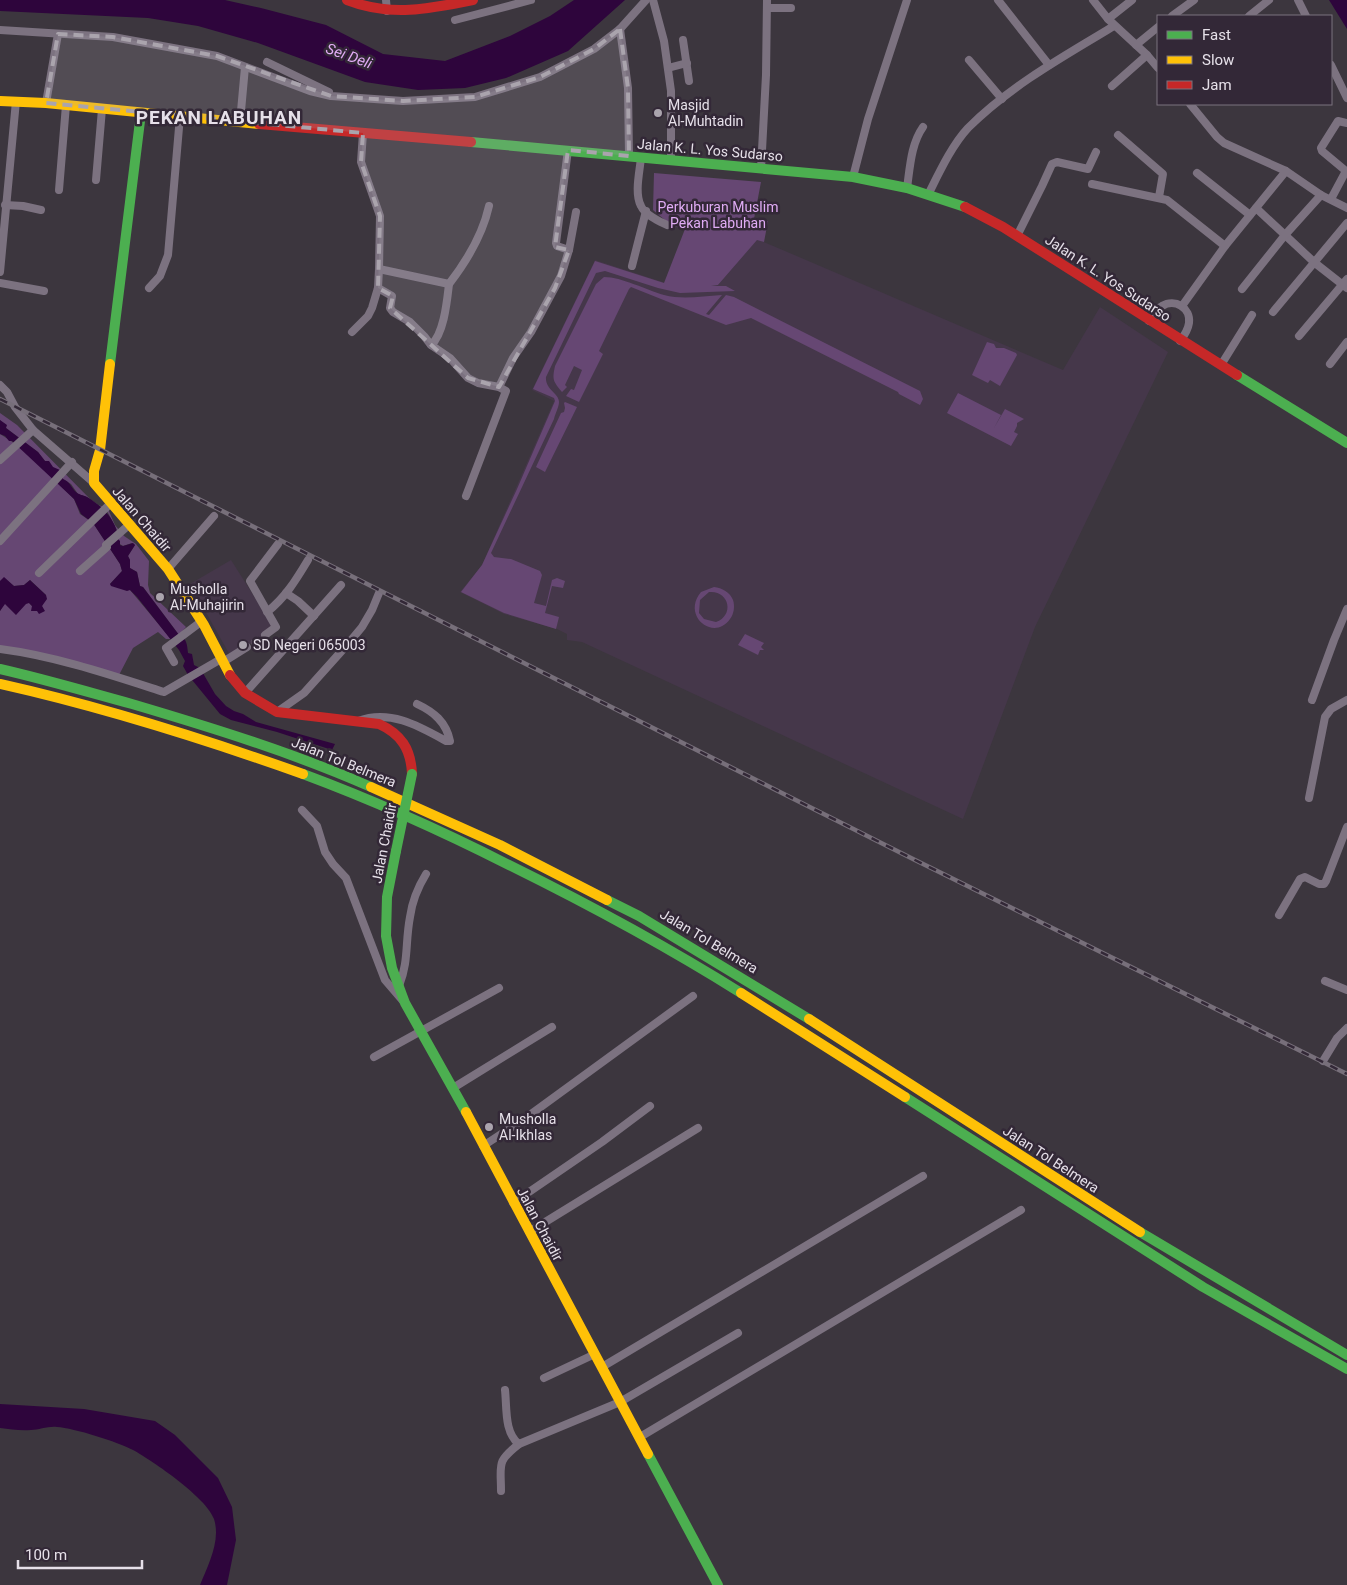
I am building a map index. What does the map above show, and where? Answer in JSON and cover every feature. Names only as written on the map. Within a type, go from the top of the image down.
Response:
[{"type":"main road","points":[[347,0],[386,11],[426,4],[473,0]]},
{"type":"main road","name":"Jalan K. L. Yos Sudarso","points":[[0,101],[46,103],[853,177],[907,188],[929,194],[975,212],[1017,236],[1180,341],[1347,443]]},
{"type":"main road","name":"Jalan Chaidir","points":[[141,113],[100,450],[94,471],[94,484],[109,505],[130,524],[168,570],[202,621],[231,677],[245,692],[258,702],[277,712],[379,724],[396,733],[410,751],[413,762],[412,774],[387,897],[386,936],[392,968],[405,1003],[453,1088],[718,1585]]},
{"type":"main road","name":"Jalan Tol Belmera","points":[[0,669],[32,676],[186,720],[262,745],[348,776],[509,849],[639,916],[706,955],[1163,1247],[1347,1355]]},
{"type":"main road","name":"Jalan Tol Belmera","points":[[0,684],[106,710],[183,733],[317,780],[351,793],[491,856],[565,893],[698,966],[1203,1287],[1347,1369]]},
{"type":"street","points":[[386,0],[386,11]]},
{"type":"street","points":[[454,20],[531,0]]},
{"type":"street","points":[[0,30],[113,37],[217,56],[310,91],[340,97],[403,101],[484,95],[540,77],[594,49],[620,29],[646,0]]},
{"type":"street","points":[[653,0],[664,42],[671,91],[671,160]]},
{"type":"street","points":[[853,177],[868,119],[907,0]]},
{"type":"street","points":[[998,0],[1049,65]]},
{"type":"street","points":[[1094,0],[1111,22],[1157,67]]},
{"type":"street","points":[[929,194],[961,137],[968,129],[1002,99],[1111,22],[1132,0]]},
{"type":"street","points":[[1173,15],[1194,0]]},
{"type":"street","points":[[1250,15],[1269,0]]},
{"type":"street","points":[[1298,0],[1306,15]]},
{"type":"street","points":[[761,169],[766,75],[767,4],[791,8]]},
{"type":"street","points":[[1136,45],[1157,28]]},
{"type":"street","points":[[620,29],[628,88],[629,156]]},
{"type":"street","points":[[46,103],[58,34]]},
{"type":"street","points":[[683,40],[689,81]]},
{"type":"street","points":[[1112,86],[1147,55]]},
{"type":"street","points":[[969,60],[1002,99]]},
{"type":"street","points":[[267,62],[340,97]]},
{"type":"street","points":[[668,68],[687,63]]},
{"type":"street","points":[[240,122],[245,67]]},
{"type":"street","points":[[1332,67],[1347,98]]},
{"type":"street","points":[[0,272],[16,101]]},
{"type":"street","points":[[59,190],[66,105]]},
{"type":"street","points":[[1194,105],[1217,137],[1224,143],[1286,171],[1321,195],[1347,208]]},
{"type":"street","points":[[96,180],[102,108]]},
{"type":"street","points":[[149,288],[160,276],[168,255],[180,116]]},
{"type":"street","points":[[1331,199],[1346,171],[1322,151],[1321,148],[1338,121],[1347,123]]},
{"type":"street","points":[[907,188],[914,145],[917,135],[923,127]]},
{"type":"street","points":[[352,332],[368,316],[378,288],[380,216],[361,162],[363,133]]},
{"type":"street","points":[[1118,135],[1163,174],[1159,197]]},
{"type":"street","points":[[568,150],[556,243],[557,246],[568,250]]},
{"type":"street","points":[[1017,236],[1052,164],[1057,162],[1088,169],[1096,152]]},
{"type":"street","points":[[641,157],[638,193],[641,206],[654,218],[667,225]]},
{"type":"street","points":[[1182,306],[1225,246],[1286,171]]},
{"type":"street","points":[[1197,172],[1250,215]]},
{"type":"street","points":[[1092,184],[1167,200],[1225,246]]},
{"type":"street","points":[[1242,289],[1285,235],[1321,195]]},
{"type":"street","points":[[5,205],[24,206],[41,210]]},
{"type":"street","points":[[431,345],[436,341],[439,332],[449,284],[470,251],[487,217],[490,206]]},
{"type":"street","points":[[1256,208],[1315,263],[1345,284],[1299,336]]},
{"type":"street","points":[[632,266],[646,211]]},
{"type":"street","points":[[499,387],[513,358],[531,332],[561,276],[576,212]]},
{"type":"street","points":[[1273,312],[1347,223]]},
{"type":"street","points":[[379,269],[449,284]]},
{"type":"street","points":[[0,283],[44,291]]},
{"type":"street","points":[[378,288],[392,296],[391,310],[410,322],[431,345],[450,358],[468,378],[478,383],[505,390],[506,394],[466,496]]},
{"type":"street","points":[[1149,321],[1162,305],[1169,303],[1182,306],[1188,314],[1189,322],[1180,341]]},
{"type":"street","points":[[1221,365],[1252,315]]},
{"type":"street","points":[[1330,364],[1347,342]]},
{"type":"street","points":[[0,385],[7,392],[15,407],[33,430],[69,465],[94,484]]},
{"type":"street","points":[[0,460],[33,430]]},
{"type":"street","points":[[0,541],[69,465]]},
{"type":"street","points":[[39,573],[109,505]]},
{"type":"street","points":[[168,570],[214,516]]},
{"type":"street","points":[[80,571],[130,524]]},
{"type":"street","points":[[265,635],[276,627],[250,581],[278,544]]},
{"type":"street","points":[[267,612],[286,594],[308,560]]},
{"type":"street","points":[[245,692],[341,585]]},
{"type":"street","points":[[277,712],[304,693],[362,628],[379,593]]},
{"type":"street","points":[[286,594],[298,601],[314,616]]},
{"type":"street","points":[[1312,700],[1347,609]]},
{"type":"street","points":[[174,662],[166,648],[202,621]]},
{"type":"street","points":[[0,649],[51,659],[164,692],[206,667],[247,647]]},
{"type":"street","points":[[1309,798],[1325,717],[1331,709],[1347,700]]},
{"type":"street","points":[[356,721],[372,715],[398,719],[417,725],[450,742],[446,728],[433,712],[417,704]]},
{"type":"street","points":[[302,810],[317,826],[332,864],[346,878],[385,980],[405,1003]]},
{"type":"street","points":[[1279,916],[1300,879],[1306,877],[1319,884],[1324,884],[1347,827]]},
{"type":"street","points":[[399,986],[406,968],[410,916],[415,894],[426,874]]},
{"type":"street","points":[[1325,981],[1347,990]]},
{"type":"street","points":[[374,1057],[498,988]]},
{"type":"street","points":[[483,1146],[527,1117],[693,996]]},
{"type":"street","points":[[453,1088],[552,1027]]},
{"type":"street","points":[[1323,1062],[1337,1038],[1347,1028]]},
{"type":"street","points":[[513,1203],[602,1142],[650,1106]]},
{"type":"street","points":[[529,1232],[698,1128]]},
{"type":"street","points":[[602,1367],[923,1176]]},
{"type":"street","points":[[640,1437],[1021,1210]]},
{"type":"street","points":[[501,1491],[502,1460],[506,1454],[519,1444],[620,1402],[738,1333]]},
{"type":"street","points":[[544,1378],[595,1354]]},
{"type":"street","points":[[505,1390],[511,1437],[519,1444]]},
{"type":"highlighted area","points":[[620,29],[628,88],[629,156],[568,150],[555,247],[569,250],[555,288],[499,387],[468,378],[390,308],[393,296],[378,288],[380,216],[361,162],[363,133],[46,103],[58,34],[113,37],[217,56],[331,96],[403,101],[475,97],[540,77],[594,49]]},
{"type":"shaded area","points":[[757,239],[1063,370],[1100,307],[1168,352],[1035,627],[963,819],[582,642],[567,640],[567,634],[557,629],[504,614],[460,592],[482,565],[554,401],[532,390],[595,260],[678,287],[718,285]]},
{"type":"shaded area","points":[[231,560],[274,628],[231,657],[190,584]]},
{"type":"green space","name":"Perkuburan Muslim Pekan Labuhan","points":[[654,173],[761,182],[754,219],[768,221],[764,242],[757,240],[718,285],[711,286],[726,286],[735,291],[680,293],[605,271],[596,273],[546,377],[548,385],[557,396],[559,402],[554,419],[491,553],[494,557],[511,559],[540,571],[542,575],[534,603],[546,606],[552,580],[557,578],[565,581],[563,588],[552,586],[545,613],[559,617],[556,629],[504,613],[461,592],[482,565],[555,401],[554,398],[533,389],[595,261],[664,283],[685,229],[672,226],[653,210]]},
{"type":"green space","points":[[604,277],[618,279],[671,296],[722,295],[706,314],[709,315],[726,295],[734,297],[920,391],[923,399],[920,405],[751,318],[726,325],[631,287],[599,351],[603,354],[579,402],[566,396],[571,389],[574,390],[582,370],[574,366],[565,385],[567,387],[562,392],[554,380],[555,366],[596,284]]},
{"type":"green space","points":[[987,342],[994,344],[996,348],[1004,348],[1017,355],[1000,386],[990,380],[988,383],[972,375]]},
{"type":"green space","points":[[958,393],[1001,415],[994,428],[1005,409],[1024,419],[1017,423],[1014,432],[1018,434],[1011,446],[947,413]]},
{"type":"green space","points":[[565,402],[577,407],[545,472],[536,467],[561,413],[564,412]]},
{"type":"green space","points":[[0,413],[17,425],[90,499],[78,494],[71,484],[63,479],[38,452],[6,428],[0,420]]},
{"type":"green space","points":[[0,434],[29,455],[74,499],[80,514],[93,523],[120,564],[122,571],[110,584],[130,590],[171,639],[166,639],[158,632],[133,648],[119,675],[0,647],[0,611],[4,604],[29,603],[37,611],[43,610],[42,606],[46,595],[30,580],[24,585],[14,586],[6,580],[0,581]]},
{"type":"green space","points":[[98,505],[108,509],[115,525],[124,536],[136,544],[149,561],[148,585],[150,593],[186,627],[179,635],[143,587],[140,586],[137,572],[130,568],[128,556],[135,545],[132,543],[123,546],[120,544],[117,530],[107,511]]},
{"type":"green space","points":[[714,587],[720,588],[732,597],[733,612],[730,619],[723,625],[716,628],[709,627],[697,617],[695,610],[696,601],[701,592]],"holes":[[[709,592],[716,592],[725,599],[727,604],[726,614],[716,622],[704,619],[699,613],[700,600]]]},
{"type":"green space","points":[[745,634],[764,643],[761,647],[764,650],[760,650],[758,655],[738,645]]},
{"type":"water","name":"Sei Deli","points":[[0,0],[225,0],[326,25],[383,54],[445,61],[510,36],[550,16],[574,0],[625,0],[568,51],[506,78],[465,88],[418,90],[365,82],[258,43],[198,26],[148,18],[0,11]]},
{"type":"water","points":[[1329,0],[1347,0],[1347,29]]},
{"type":"water","points":[[0,420],[7,425],[6,428],[38,452],[45,461],[49,461],[53,467],[60,470],[63,479],[76,492],[87,497],[108,514],[115,526],[120,545],[133,543],[135,545],[128,556],[130,568],[137,572],[140,586],[143,587],[179,635],[185,640],[188,653],[192,654],[194,665],[200,668],[215,694],[226,706],[256,722],[335,744],[332,750],[277,732],[231,720],[220,714],[188,675],[183,666],[185,661],[179,650],[137,597],[130,590],[127,591],[111,586],[110,584],[122,571],[120,564],[93,523],[81,514],[74,499],[12,441],[9,441],[0,434]]},
{"type":"water","points":[[4,577],[14,586],[24,585],[30,580],[46,595],[47,599],[42,606],[45,611],[39,614],[37,611],[31,611],[32,606],[29,603],[16,615],[5,604],[0,611],[0,581]]},
{"type":"water","points":[[0,1404],[84,1409],[155,1421],[175,1435],[218,1478],[232,1507],[236,1540],[227,1585],[200,1585],[213,1553],[216,1527],[209,1510],[191,1491],[153,1462],[133,1450],[96,1436],[57,1427],[34,1430],[0,1428]]},
{"type":"railway","points":[[0,399],[915,860],[1347,1074]]},
{"type":"traffic: fast","points":[[110,364],[141,113]]},
{"type":"traffic: fast","points":[[471,142],[853,177],[907,188],[965,207]]},
{"type":"traffic: fast","points":[[1237,375],[1347,443]]},
{"type":"traffic: fast","points":[[0,669],[132,704],[223,732],[313,763],[371,787]]},
{"type":"traffic: fast","points":[[303,774],[407,816],[539,880],[655,942],[741,993]]},
{"type":"traffic: fast","points":[[396,851],[412,774]]},
{"type":"traffic: fast","points":[[396,851],[387,897],[386,936],[392,968],[405,1003],[466,1112]]},
{"type":"traffic: fast","points":[[607,900],[639,916],[809,1019]]},
{"type":"traffic: fast","points":[[905,1097],[1203,1287],[1347,1369]]},
{"type":"traffic: fast","points":[[1140,1232],[1347,1355]]},
{"type":"traffic: fast","points":[[648,1454],[718,1585]]},
{"type":"traffic: slow","points":[[0,101],[46,103],[259,124]]},
{"type":"traffic: slow","points":[[110,364],[100,450],[94,471],[94,483],[168,569],[204,625],[230,675]]},
{"type":"traffic: slow","points":[[0,684],[153,724],[303,774]]},
{"type":"traffic: slow","points":[[371,787],[500,845],[607,900]]},
{"type":"traffic: slow","points":[[741,993],[905,1097]]},
{"type":"traffic: slow","points":[[809,1019],[1140,1232]]},
{"type":"traffic: slow","points":[[466,1112],[648,1454]]},
{"type":"traffic: jam","points":[[347,0],[363,5],[394,10],[410,10],[473,0]]},
{"type":"traffic: jam","points":[[259,124],[471,142]]},
{"type":"traffic: jam","points":[[965,207],[1003,227],[1237,375]]},
{"type":"traffic: jam","points":[[230,675],[245,693],[277,712],[379,724],[387,728],[399,738],[407,750],[410,757],[412,774]]},
{"type":"place","name":"Masjid Al-Muhtadin","points":[[658,113]]},
{"type":"place","name":"Musholla Al-Muhajirin","points":[[160,597]]},
{"type":"place","name":"SD Negeri 065003","points":[[243,645]]},
{"type":"place","name":"Musholla Al-Ikhlas","points":[[489,1127]]},
{"type":"district","name":"PEKAN LABUHAN","points":[[219,117]]}]
